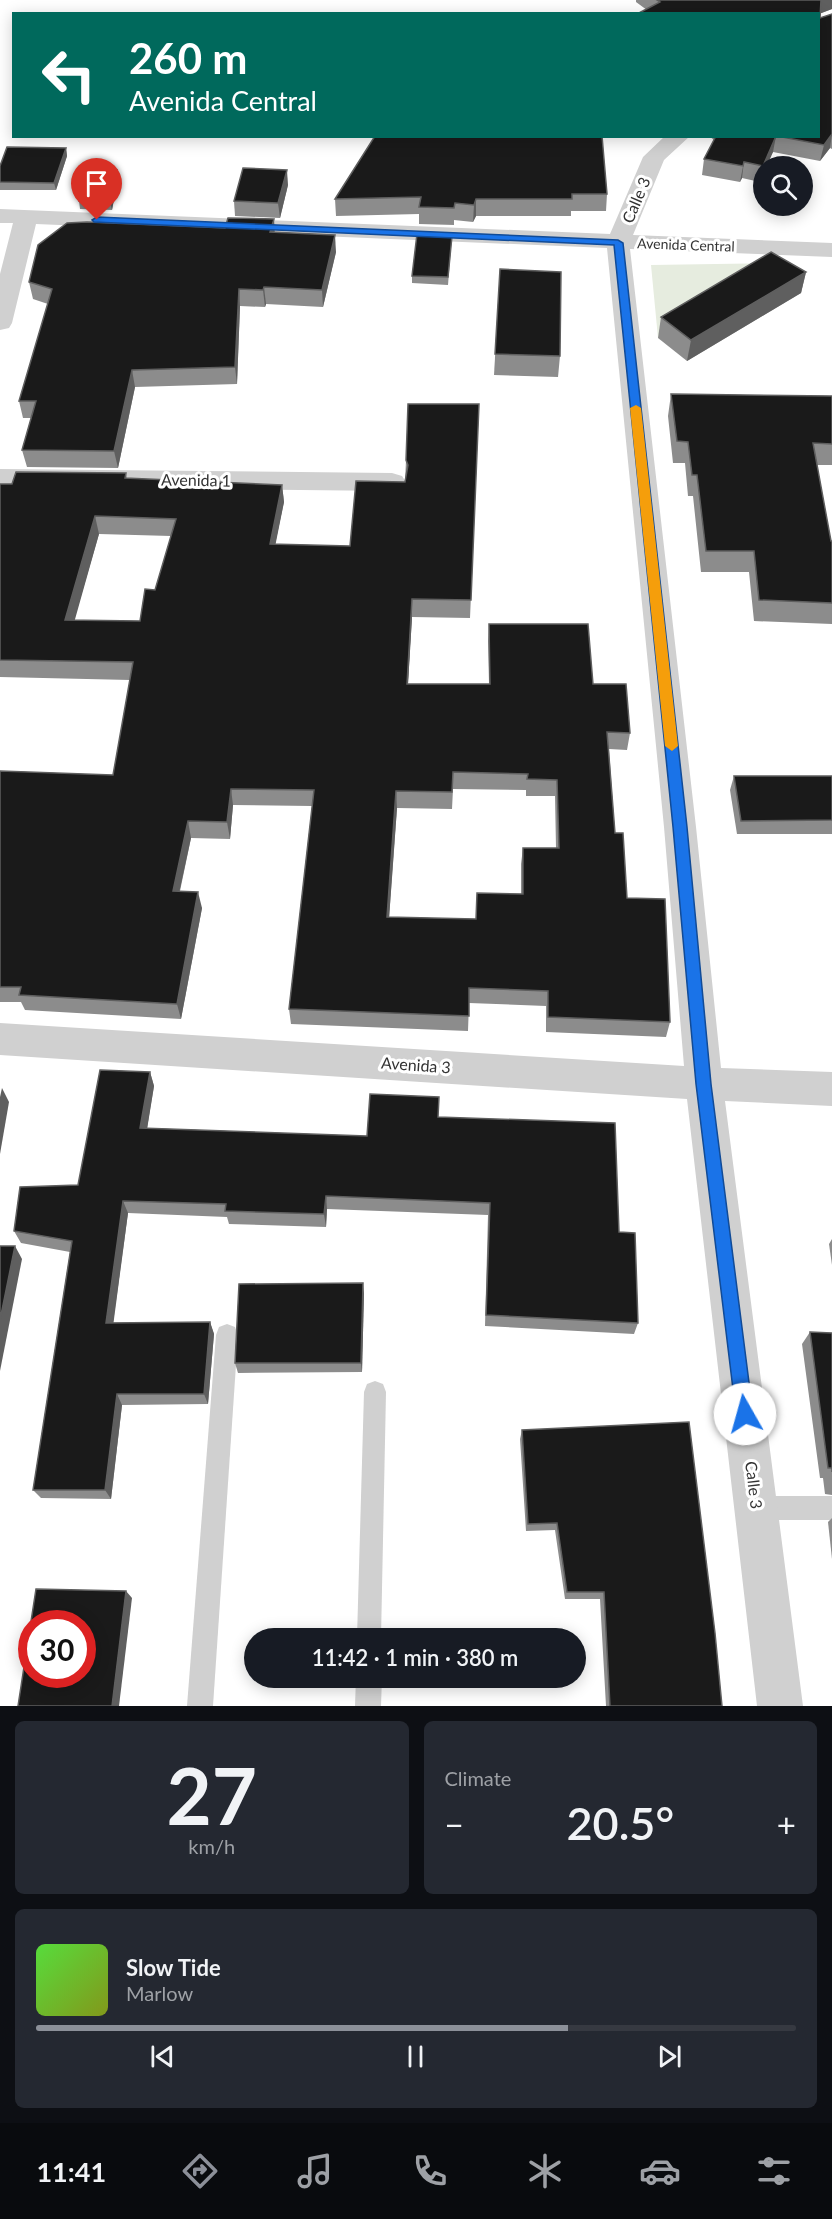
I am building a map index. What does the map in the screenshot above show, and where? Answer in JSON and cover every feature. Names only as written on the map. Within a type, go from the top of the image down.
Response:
[{"type":"street","name":"Calle 3","points":[[677,138],[654,157],[618,243],[679,815],[704,1084],[780,1706]]},
{"type":"street","name":"Avenida Central","points":[[0,216],[832,250]]},
{"type":"street","points":[[0,323],[26,217]]},
{"type":"street","name":"Avenida 1","points":[[0,478],[392,482]]},
{"type":"street","name":"Avenida 3","points":[[0,1039],[704,1084],[832,1089]]},
{"type":"lane","points":[[200,1706],[227,1335]]},
{"type":"lane","points":[[369,1628],[375,1392]]},
{"type":"lane","points":[[756,1508],[832,1508]]},
{"type":"lane","points":[[368,1706],[369,1688]]},
{"type":"shaded area","points":[[784,263],[658,338],[651,265]]},
{"type":"building","points":[[657,0],[821,0],[820,18],[820,12],[641,12],[660,2]]},
{"type":"building","points":[[832,14],[832,134],[824,145],[787,138],[820,138],[820,18]]},
{"type":"building","points":[[374,138],[602,138],[607,194],[572,194],[572,199],[476,199],[474,205],[455,203],[454,208],[419,207],[421,197],[335,199]]},
{"type":"building","points":[[715,138],[775,138],[767,156],[753,156],[753,164],[744,162],[743,166],[704,159]]},
{"type":"building","points":[[7,147],[66,148],[54,183],[0,182],[0,166]]},
{"type":"building","points":[[243,168],[287,170],[278,203],[234,201]]},
{"type":"building","points":[[78,170],[117,170],[110,202],[79,201]]},
{"type":"building","points":[[228,218],[274,219],[270,232],[335,235],[322,290],[264,287],[263,290],[239,289],[235,367],[132,370],[114,451],[22,450],[36,401],[19,401],[52,289],[29,282],[38,245],[67,223],[225,228]]},
{"type":"building","points":[[417,234],[452,236],[448,277],[412,276]]},
{"type":"building","points":[[771,252],[806,272],[691,340],[661,317]]},
{"type":"building","points":[[500,269],[561,272],[560,356],[495,354]]},
{"type":"building","points":[[671,394],[832,396],[832,444],[813,443],[832,541],[832,603],[759,600],[754,551],[706,551],[697,475],[692,475],[688,442],[677,441]]},
{"type":"building","points":[[408,404],[479,404],[471,600],[412,599],[407,684],[490,684],[489,624],[588,624],[593,684],[626,684],[630,733],[607,732],[615,833],[623,833],[627,898],[665,899],[670,1022],[548,1017],[548,991],[469,988],[469,1016],[289,1009],[314,790],[231,789],[227,822],[188,821],[173,891],[198,892],[177,1004],[19,995],[21,987],[0,987],[0,771],[113,775],[133,662],[0,660],[0,484],[12,484],[16,472],[126,473],[125,478],[282,485],[270,544],[350,546],[356,481],[405,482],[408,465],[406,460]],"holes":[[[95,516],[176,519],[155,590],[145,589],[140,621],[65,620]],[[453,772],[528,774],[527,779],[557,780],[559,848],[523,848],[523,894],[477,893],[476,919],[387,917],[396,791],[452,792]]]},
{"type":"building","points":[[734,776],[832,776],[832,820],[741,821]]},
{"type":"building","points":[[100,1070],[150,1072],[140,1128],[367,1136],[370,1094],[439,1097],[438,1117],[615,1123],[619,1232],[635,1233],[638,1323],[486,1315],[490,1203],[326,1196],[324,1214],[225,1211],[226,1204],[123,1201],[106,1323],[210,1322],[204,1394],[117,1394],[105,1490],[33,1490],[72,1241],[14,1231],[20,1187],[78,1185]]},
{"type":"building","points":[[0,1246],[15,1246],[0,1320]]},
{"type":"building","points":[[363,1283],[361,1363],[235,1363],[239,1284]]},
{"type":"building","points":[[810,1332],[832,1333],[832,1468],[828,1468]]},
{"type":"building","points":[[689,1422],[722,1706],[610,1706],[604,1592],[567,1592],[557,1523],[528,1524],[522,1430]]},
{"type":"building","points":[[36,1589],[126,1591],[112,1706],[18,1706],[21,1688],[96,1688],[96,1610],[33,1610]]},
{"type":"slow traffic","points":[[636,408],[672,746]]},
{"type":"route","points":[[97,220],[618,243],[680,827],[704,1084],[745,1414]]}]
